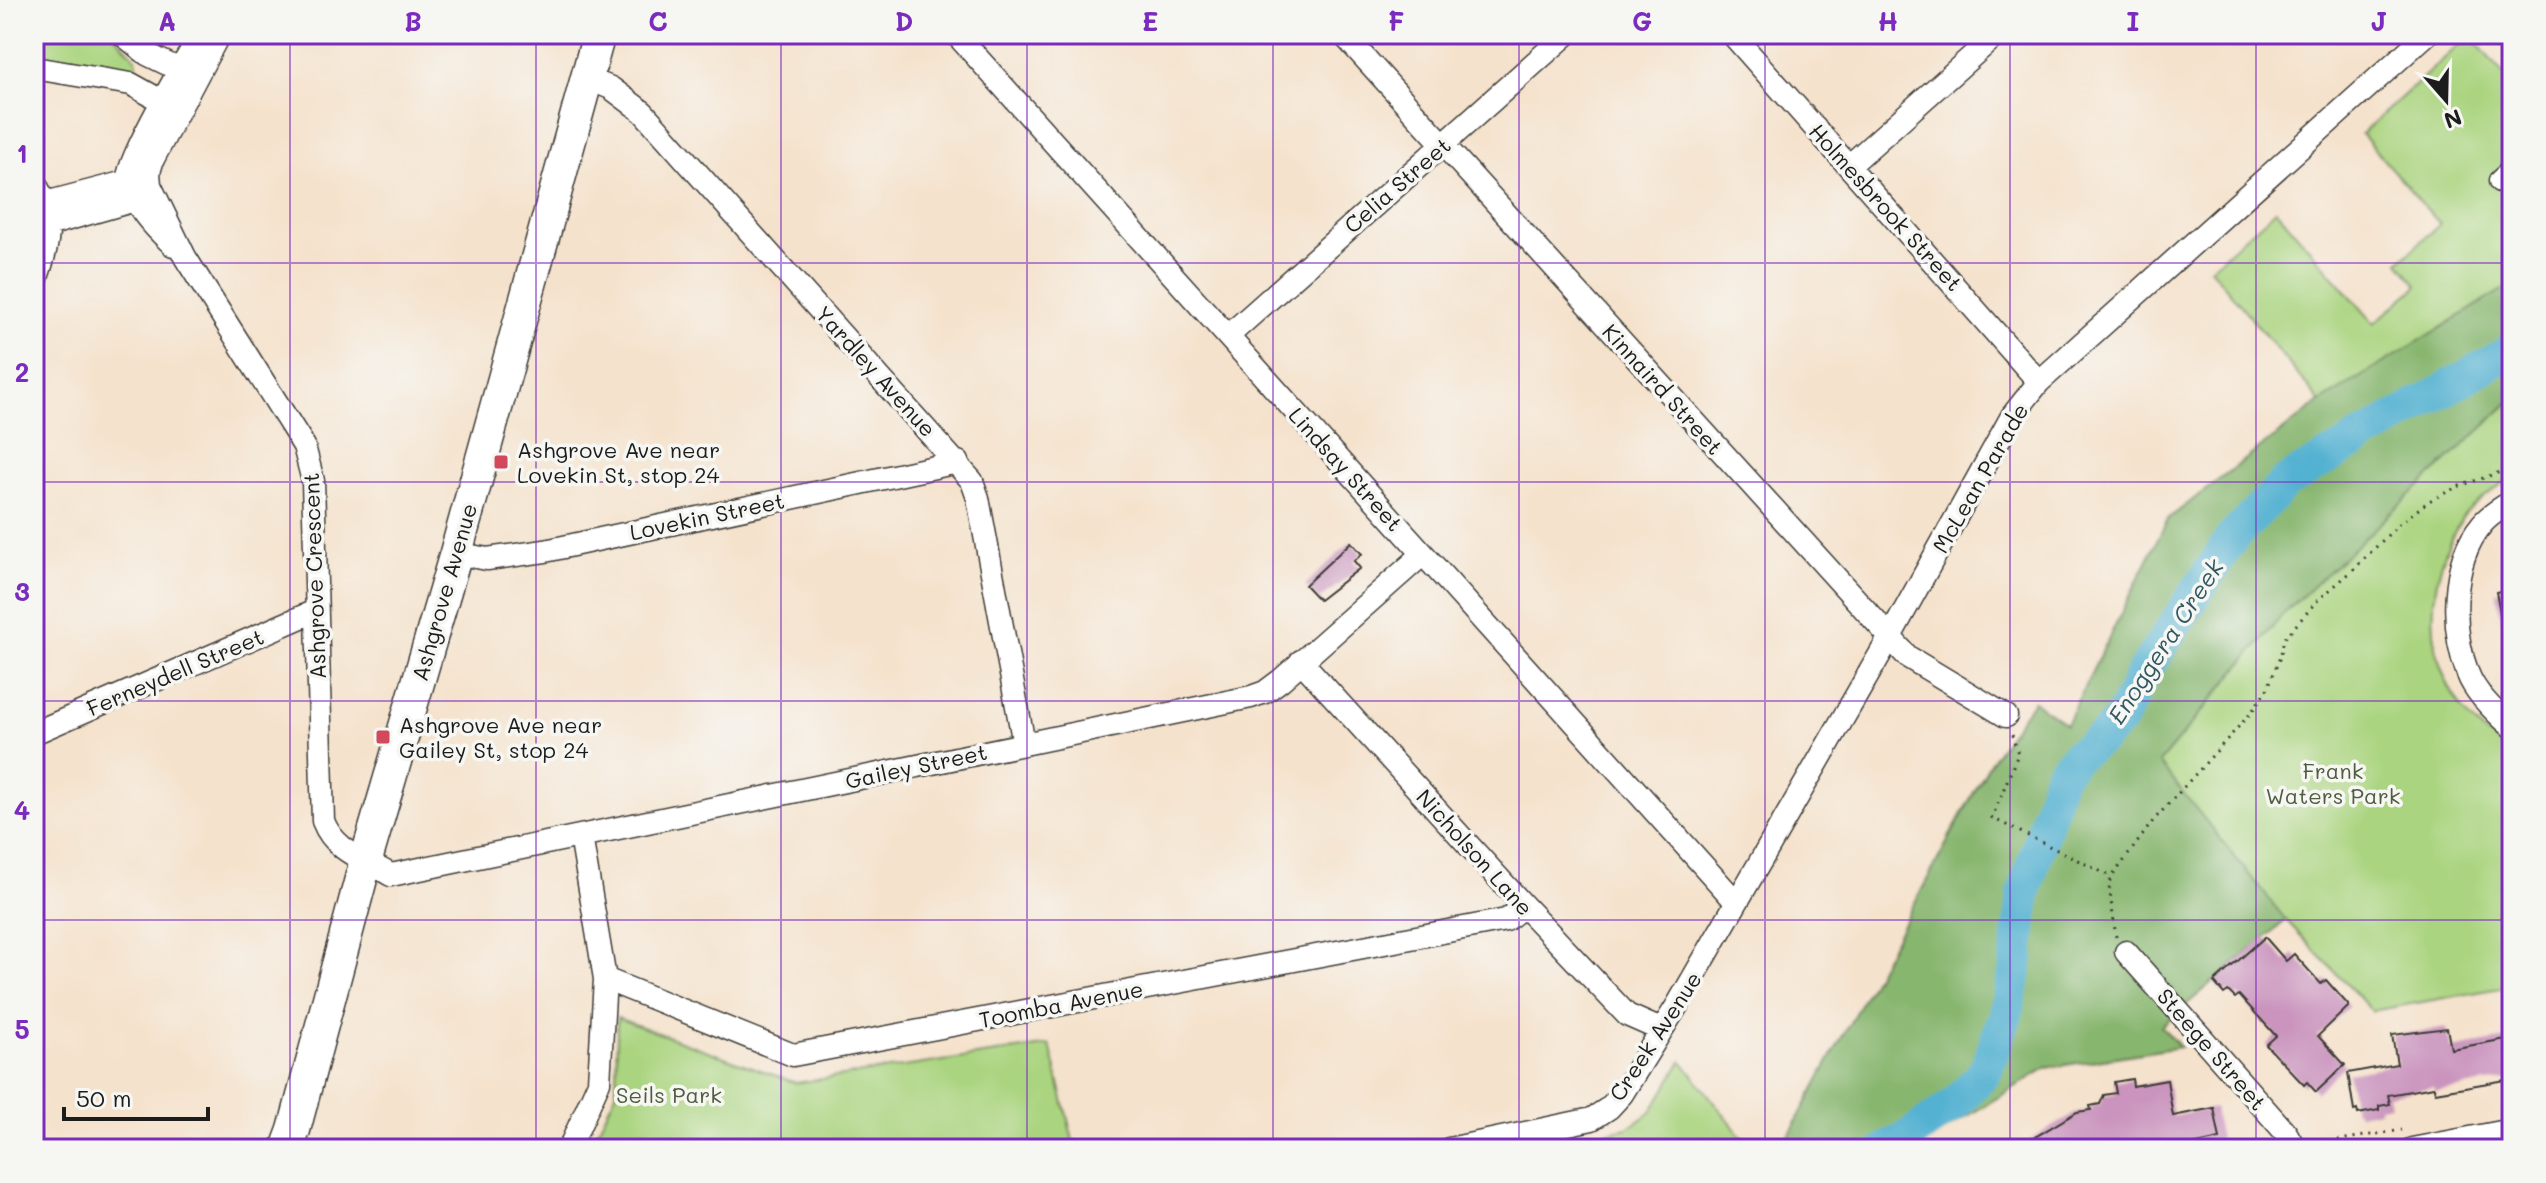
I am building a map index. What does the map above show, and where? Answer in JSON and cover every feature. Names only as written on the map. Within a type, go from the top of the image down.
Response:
[{"type":"main road","name":"Ashgrove Avenue","points":[[287,1149],[599,34]]},
{"type":"street","points":[[122,34],[141,50],[189,75]]},
{"type":"street","points":[[189,75],[203,34]]},
{"type":"street","points":[[39,216],[138,188],[151,165],[171,106],[219,34]]},
{"type":"street","name":"Lindsay Street","points":[[956,34],[1736,902]]},
{"type":"street","name":"Kinnaird Street","points":[[1343,34],[1908,657],[2006,716]]},
{"type":"street","name":"Celia Street","points":[[1228,336],[1567,34]]},
{"type":"street","name":"Holmesbrook Street","points":[[1732,34],[2039,382]]},
{"type":"street","points":[[1850,165],[1997,34]]},
{"type":"street","name":"McLean Parade","points":[[1736,902],[1890,637],[2012,416],[2039,382],[2427,34]]},
{"type":"street","points":[[117,81],[140,73],[144,61],[141,50]]},
{"type":"street","points":[[34,68],[117,81],[141,88],[171,106]]},
{"type":"street","name":"Yardley Avenue","points":[[586,78],[611,88],[643,112],[972,481],[978,498],[1024,744]]},
{"type":"street","points":[[34,182],[39,216],[48,241],[34,286]]},
{"type":"street","name":"Ashgrove Crescent","points":[[138,188],[151,223],[185,257],[304,446],[309,459],[313,481],[323,821],[329,837],[338,846],[366,860]]},
{"type":"street","name":"Lovekin Street","points":[[456,553],[487,559],[545,551],[958,462]]},
{"type":"street","points":[[2512,501],[2482,524],[2470,543],[2458,586],[2457,618],[2461,652],[2469,677],[2512,727]]},
{"type":"street","name":"Gailey Street","points":[[366,860],[391,875],[1251,697],[1265,692],[1281,680],[1422,555]]},
{"type":"street","name":"Ferneydell Street","points":[[34,733],[315,611]]},
{"type":"street","name":"Nicholson Lane","points":[[1301,661],[1627,1015],[1661,1030]]},
{"type":"street","points":[[569,1149],[599,1082],[605,979],[581,836]]},
{"type":"street","name":"Creek Avenue","points":[[1449,1149],[1592,1119],[1609,1108],[1622,1094],[1736,902]]},
{"type":"street","name":"Toomba Avenue","points":[[605,979],[793,1055],[1506,920],[1524,906]]},
{"type":"street","name":"Steege Street","points":[[2126,952],[2286,1133],[2295,1149]]},
{"type":"street","points":[[2412,1149],[2512,1130]]},
{"type":"path","points":[[2126,952],[2115,934],[2109,886],[2112,877],[2153,821],[2251,713],[2268,688],[2284,639],[2317,601],[2399,524],[2429,501],[2457,487],[2512,468]]},
{"type":"path","points":[[2006,716],[2018,754],[1992,818],[2112,877]]},
{"type":"green space","points":[[34,34],[113,34],[135,57],[137,64],[126,74],[34,63]]},
{"type":"green space","points":[[2470,35],[2512,85],[2512,284],[2320,402],[2210,268],[2276,210],[2374,323],[2418,286],[2399,262],[2440,224],[2361,134]]},
{"type":"green space","points":[[2512,284],[2512,400],[2282,615],[2159,763],[2286,920],[2161,1026],[2180,1047],[2046,1068],[1914,1149],[1775,1149],[1786,1141],[1994,756],[2033,701],[2066,724],[2168,519],[2320,402]]},
{"type":"green space","name":"Frank Waters Park","points":[[2512,400],[2512,476],[2477,503],[2461,520],[2446,551],[2437,583],[2433,616],[2436,648],[2445,679],[2461,707],[2483,731],[2512,751],[2512,986],[2372,1011],[2286,920],[2161,1026],[2180,1047],[1949,837],[1994,756],[2159,763],[2282,615]]},
{"type":"green space","name":"Seils Park","points":[[617,1018],[796,1083],[1050,1045],[1075,1149],[589,1149],[616,1093]]},
{"type":"green space","points":[[1682,1061],[1751,1149],[1525,1149],[1628,1128],[1651,1112]]},
{"type":"building","points":[[1351,542],[1362,554],[1354,561],[1360,568],[1319,600],[1305,585]]},
{"type":"building","points":[[2512,588],[2512,637],[2505,637],[2496,592]]},
{"type":"building","points":[[2265,937],[2286,961],[2294,954],[2321,984],[2326,980],[2349,1006],[2318,1036],[2345,1065],[2316,1092],[2307,1082],[2304,1085],[2266,1045],[2276,1036],[2239,995],[2235,998],[2228,991],[2224,994],[2214,982]]},
{"type":"building","points":[[2447,1028],[2451,1049],[2512,1038],[2512,1079],[2435,1092],[2434,1087],[2388,1095],[2390,1104],[2379,1106],[2379,1110],[2358,1114],[2357,1110],[2354,1111],[2348,1073],[2397,1064],[2392,1035]]},
{"type":"building","points":[[2132,1079],[2133,1086],[2167,1080],[2173,1116],[2214,1108],[2220,1139],[2173,1149],[2015,1149],[2077,1112],[2091,1110],[2090,1106],[2100,1104],[2104,1095],[2116,1093],[2114,1082]]},
{"type":"waterway","name":"Enoggera Creek","points":[[1886,1149],[1954,1105],[1985,1072],[2005,1017],[2015,975],[2024,893],[2060,775],[2077,755],[2102,738],[2121,719],[2142,674],[2232,538],[2286,482],[2512,350]]},
{"type":"place","name":"Ashgrove Ave near Lovekin St, stop 24","points":[[501,462]]},
{"type":"place","name":"Ashgrove Ave near Gailey St, stop 24","points":[[383,737]]}]
